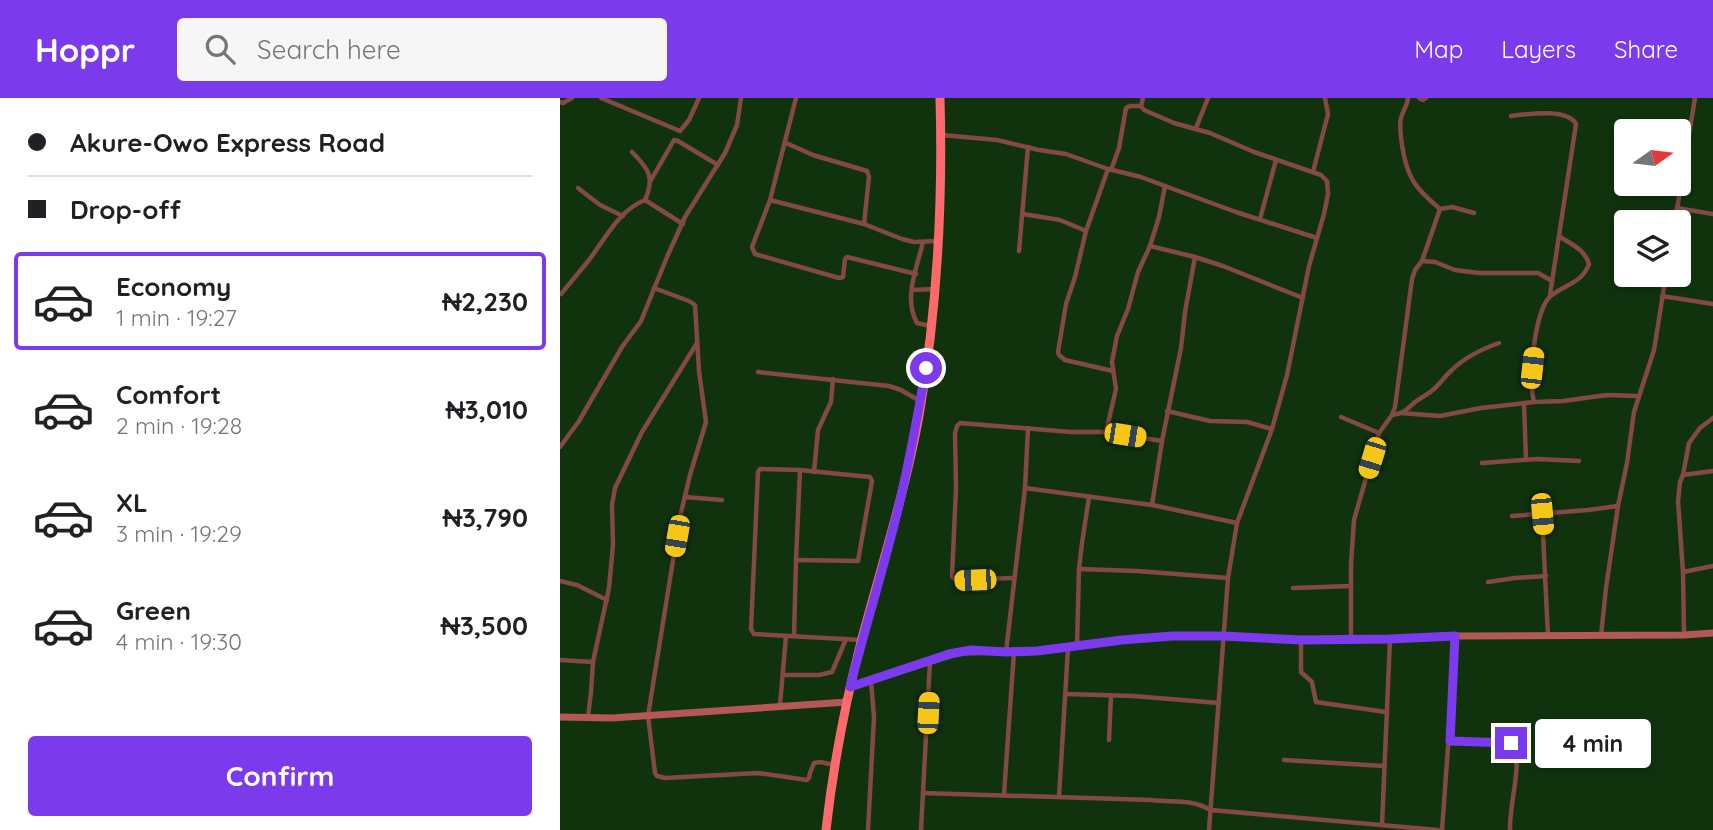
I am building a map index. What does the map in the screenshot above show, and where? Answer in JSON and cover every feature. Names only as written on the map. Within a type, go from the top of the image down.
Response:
[{"type":"highway","points":[[826,830],[850,687],[911,452],[926,368],[939,242],[940,98]]},
{"type":"street","points":[[560,103],[572,98]]},
{"type":"street","points":[[601,98],[680,131],[689,120],[699,98]]},
{"type":"street","points":[[560,447],[641,321],[685,217],[725,153],[737,125],[741,98]]},
{"type":"street","points":[[796,98],[770,201],[752,247],[755,254],[839,278],[843,277],[847,257],[916,274]]},
{"type":"street","points":[[1141,106],[1143,98]]},
{"type":"street","points":[[1196,128],[1208,98]]},
{"type":"street","points":[[1312,172],[1328,114],[1325,98]]},
{"type":"street","points":[[1408,98],[1400,123],[1406,166],[1416,187],[1440,209]]},
{"type":"street","points":[[1419,98],[1426,98]]},
{"type":"street","points":[[1695,98],[1677,208],[1713,214]]},
{"type":"street","points":[[1113,371],[1065,360],[1058,352],[1066,304],[1086,231],[1119,148],[1126,108],[1141,106],[1144,110],[1174,123],[1196,128],[1324,178],[1329,188],[1327,205],[1317,238],[1287,375],[1272,429],[1237,523],[1228,578],[1209,830]]},
{"type":"street","points":[[1511,116],[1544,113],[1565,115],[1573,118],[1576,124],[1550,295],[1541,310],[1538,324],[1532,368],[1531,390],[1534,402]]},
{"type":"street","points":[[941,135],[997,140],[1070,155],[1317,238]]},
{"type":"street","points":[[651,180],[676,140],[718,165]]},
{"type":"street","points":[[786,143],[813,155],[867,171],[869,177],[864,224]]},
{"type":"street","points":[[1019,251],[1028,147]]},
{"type":"street","points":[[561,294],[623,216],[645,200],[651,188],[651,180],[643,163],[632,152]]},
{"type":"street","points":[[1260,219],[1276,160]]},
{"type":"street","points":[[1106,432],[1116,389],[1112,362],[1117,336],[1138,272],[1150,246],[1165,186]]},
{"type":"street","points":[[578,188],[600,205],[623,216]]},
{"type":"street","points":[[645,200],[683,224]]},
{"type":"street","points":[[770,201],[864,224],[914,242],[939,242]]},
{"type":"street","points":[[1440,209],[1452,207],[1474,214]]},
{"type":"street","points":[[1351,639],[1354,520],[1379,433],[1395,407],[1412,279],[1422,261],[1440,209]]},
{"type":"street","points":[[1023,214],[1060,220],[1086,231]]},
{"type":"street","points":[[1550,295],[1575,283],[1589,264],[1582,251],[1559,236]]},
{"type":"street","points":[[923,242],[910,301],[915,320],[931,326]]},
{"type":"street","points":[[1150,246],[1223,266],[1303,298]]},
{"type":"street","points":[[1152,505],[1195,257]]},
{"type":"street","points":[[1422,261],[1479,273],[1538,274],[1552,281]]},
{"type":"street","points":[[1601,636],[1618,506],[1634,412],[1654,350],[1664,287]]},
{"type":"street","points":[[654,288],[695,305],[699,371],[706,422],[685,497],[648,716],[654,769],[660,777],[758,773],[807,780],[814,763],[835,765]]},
{"type":"street","points":[[912,290],[935,289]]},
{"type":"street","points":[[1662,296],[1713,304]]},
{"type":"street","points":[[588,717],[593,662],[607,600],[612,560],[612,505],[615,488],[642,432],[697,343]]},
{"type":"street","points":[[1401,414],[1437,386],[1458,364],[1499,344]]},
{"type":"street","points":[[758,372],[894,387],[920,401]]},
{"type":"street","points":[[814,472],[818,430],[831,402],[833,379]]},
{"type":"street","points":[[1392,415],[1440,416],[1524,403],[1607,395],[1638,396]]},
{"type":"street","points":[[1524,403],[1526,460]]},
{"type":"street","points":[[1167,411],[1210,421],[1247,422],[1272,429]]},
{"type":"street","points":[[1341,417],[1379,433]]},
{"type":"street","points":[[1684,635],[1678,501],[1680,482],[1689,443],[1700,428],[1713,418]]},
{"type":"street","points":[[1013,578],[956,580],[952,577],[957,426],[964,423],[1070,432],[1106,432],[1162,441]]},
{"type":"street","points":[[1004,794],[1013,578],[1028,428]]},
{"type":"street","points":[[1482,463],[1579,461]]},
{"type":"street","points":[[796,560],[855,562],[859,559],[871,478],[800,470],[760,469],[758,472],[751,629],[754,634],[862,640]]},
{"type":"street","points":[[794,636],[800,470]]},
{"type":"street","points":[[1683,475],[1713,471]]},
{"type":"street","points":[[1024,488],[1152,505],[1237,523]]},
{"type":"street","points":[[685,497],[722,500]]},
{"type":"street","points":[[1077,646],[1079,569],[1089,497]]},
{"type":"street","points":[[1512,516],[1618,506]]},
{"type":"street","points":[[1542,514],[1548,636]]},
{"type":"street","points":[[1683,572],[1713,566]]},
{"type":"street","points":[[1079,569],[1137,570],[1228,578]]},
{"type":"street","points":[[1488,582],[1546,576]]},
{"type":"street","points":[[560,582],[577,585],[607,600]]},
{"type":"street","points":[[1293,588],[1351,586]]},
{"type":"street","points":[[850,687],[960,652],[1068,648],[1160,637],[1223,636],[1301,640],[1713,633]]},
{"type":"street","points":[[780,705],[786,636]]},
{"type":"street","points":[[923,793],[1168,802],[1185,800],[1199,803],[1211,810],[1440,830],[1450,741],[1455,636]]},
{"type":"street","points":[[783,675],[819,675],[832,672],[846,639]]},
{"type":"street","points":[[1382,825],[1390,639]]},
{"type":"street","points":[[1301,640],[1301,673],[1312,682],[1316,702],[1386,712]]},
{"type":"street","points":[[1059,797],[1068,648]]},
{"type":"street","points":[[560,660],[593,662]]},
{"type":"street","points":[[921,830],[930,660]]},
{"type":"street","points":[[868,830],[874,717],[871,681]]},
{"type":"street","points":[[1067,694],[1219,704]]},
{"type":"street","points":[[1109,740],[1111,695]]},
{"type":"street","points":[[560,717],[612,718],[847,702]]},
{"type":"street","points":[[1450,741],[1508,742],[1514,745],[1516,771],[1510,830]]},
{"type":"street","points":[[1284,760],[1384,766]]},
{"type":"route","points":[[926,368],[919,414],[895,519],[850,687],[949,654],[971,650],[1037,651],[1172,636],[1301,640],[1455,636],[1450,741],[1511,743]]}]
